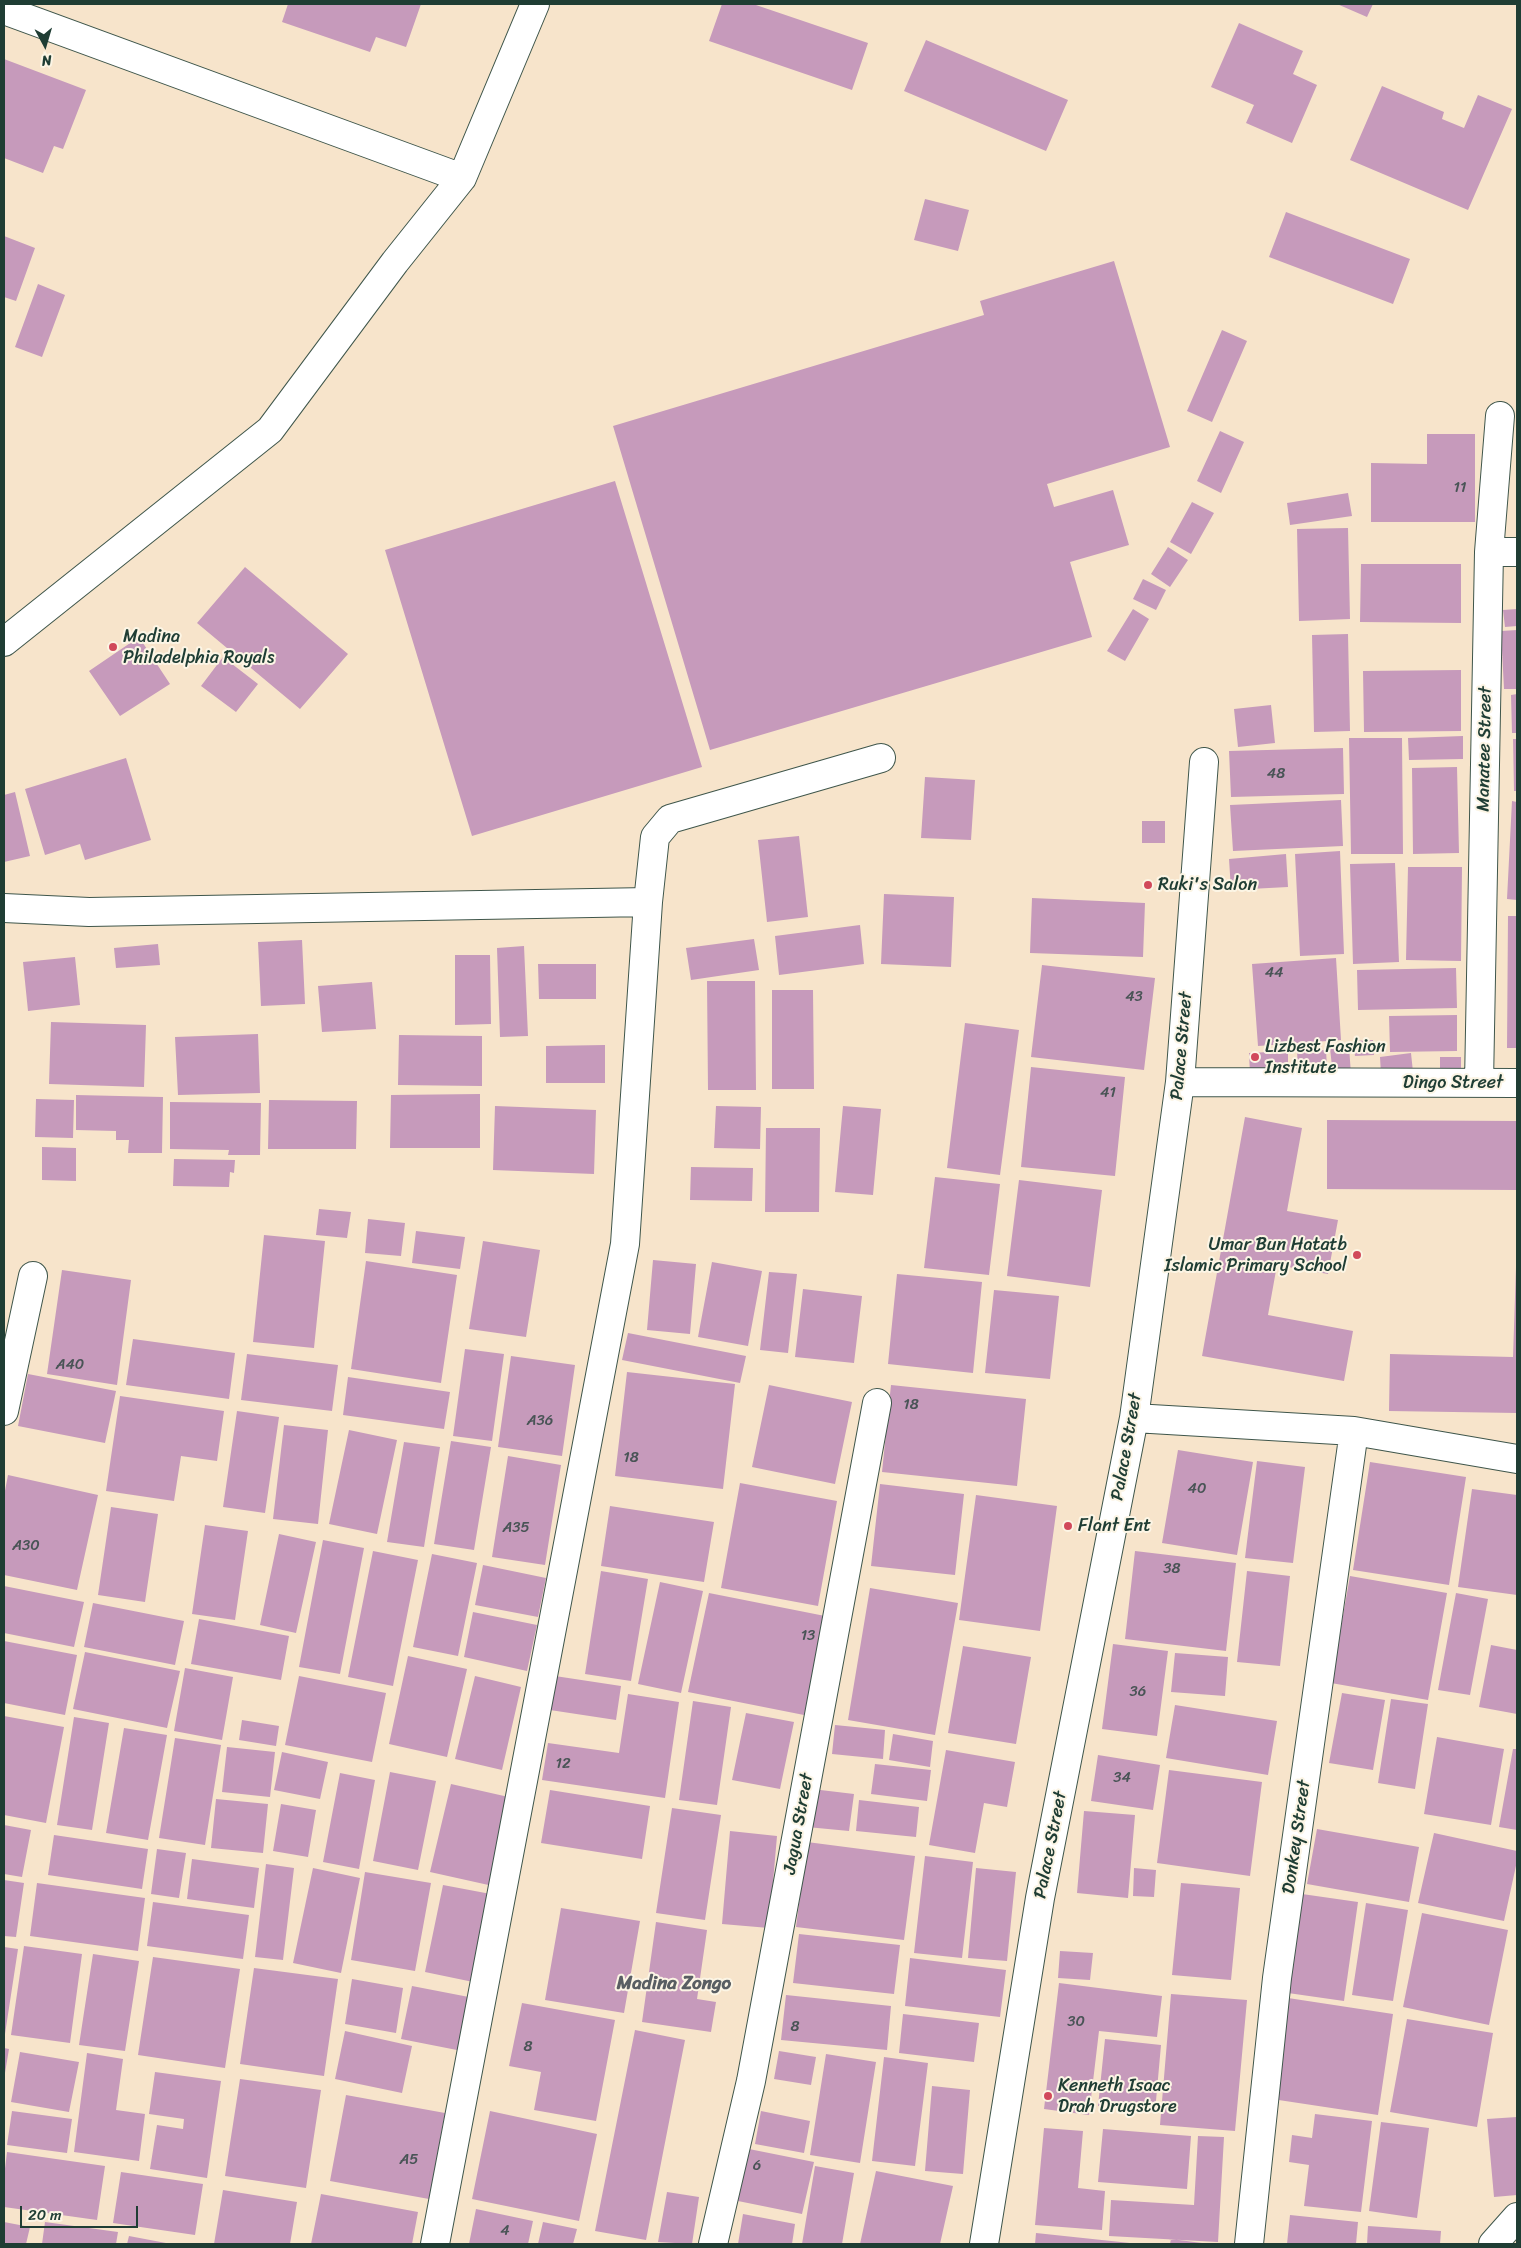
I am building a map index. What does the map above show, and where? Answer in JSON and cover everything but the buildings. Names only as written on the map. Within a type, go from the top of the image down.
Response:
[{"type":"street","points":[[4,642],[270,430],[395,262],[462,178],[534,4]]},
{"type":"street","points":[[4,10],[462,178]]},
{"type":"street","name":"Manatee Street","points":[[1479,1083],[1488,552],[1500,416]]},
{"type":"street","points":[[1488,552],[1517,552]]},
{"type":"street","points":[[435,2244],[625,1244],[630,1198],[648,902],[655,837],[670,819],[881,758]]},
{"type":"street","name":"Palace Street","points":[[984,2244],[1040,1898],[1134,1418],[1180,1082],[1204,762]]},
{"type":"street","points":[[4,908],[89,912],[648,902]]},
{"type":"street","name":"Dingo Street","points":[[1180,1082],[1517,1083]]},
{"type":"street","points":[[4,1411],[33,1276]]},
{"type":"street","name":"Jagua Street","points":[[713,2244],[751,2081],[877,1403]]},
{"type":"street","points":[[1134,1418],[1354,1431],[1517,1460]]},
{"type":"street","name":"Donkey Street","points":[[1249,2244],[1277,1978],[1354,1431]]},
{"type":"street","points":[[1493,2244],[1517,2217]]},
{"type":"place","name":"Madina Philadelphia Royals","points":[[113,647]]},
{"type":"place","name":"Ruki's Salon","points":[[1148,885]]},
{"type":"place","name":"Lizbest Fashion Institute","points":[[1255,1057]]},
{"type":"place","name":"Umar Bun Hatatb Islamic Primary School","points":[[1357,1255]]},
{"type":"place","name":"Flant Ent","points":[[1068,1526]]},
{"type":"place","name":"Kenneth Isaac Drah Drugstore","points":[[1048,2096]]},
{"type":"district","name":"Madina Zongo","points":[[674,1984]]}]
